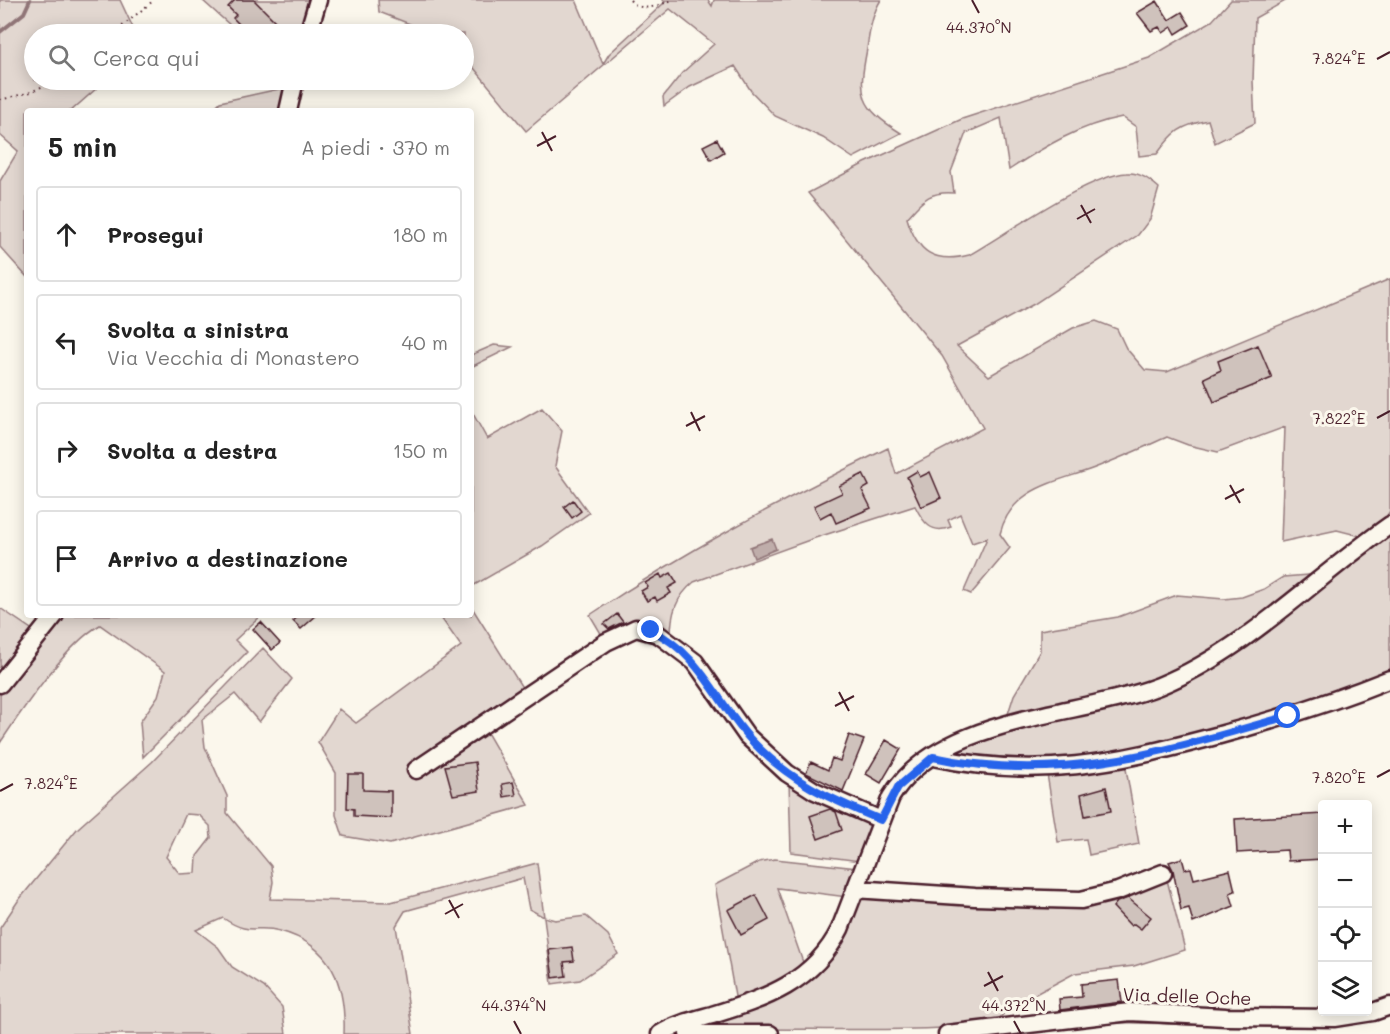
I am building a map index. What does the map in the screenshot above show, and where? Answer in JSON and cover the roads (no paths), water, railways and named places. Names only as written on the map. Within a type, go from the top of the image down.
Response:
[{"type":"street","points":[[311,24],[318,0]]},
{"type":"street","points":[[289,108],[293,90]]},
{"type":"street","points":[[660,1034],[682,1023],[769,996],[809,972],[836,938],[881,820],[898,787],[933,757],[997,726],[1147,690],[1176,678],[1272,619],[1390,525]]},
{"type":"street","points":[[0,684],[53,618]]},
{"type":"street","points":[[416,770],[589,653],[626,631],[643,628],[658,634],[692,659],[747,736],[794,779],[881,820]]},
{"type":"street","points":[[933,757],[1003,768],[1054,769],[1103,762],[1158,751],[1296,714],[1390,679]]},
{"type":"street","points":[[855,889],[975,897],[1081,900],[1118,891],[1163,873]]},
{"type":"street","name":"Via delle Oche","points":[[947,1034],[1131,1012],[1226,1017],[1335,1018],[1373,1012],[1390,1006]]},
{"type":"street","points":[[688,1034],[770,1034]]},
{"type":"waterway","points":[[0,32],[24,13],[30,0]]}]
